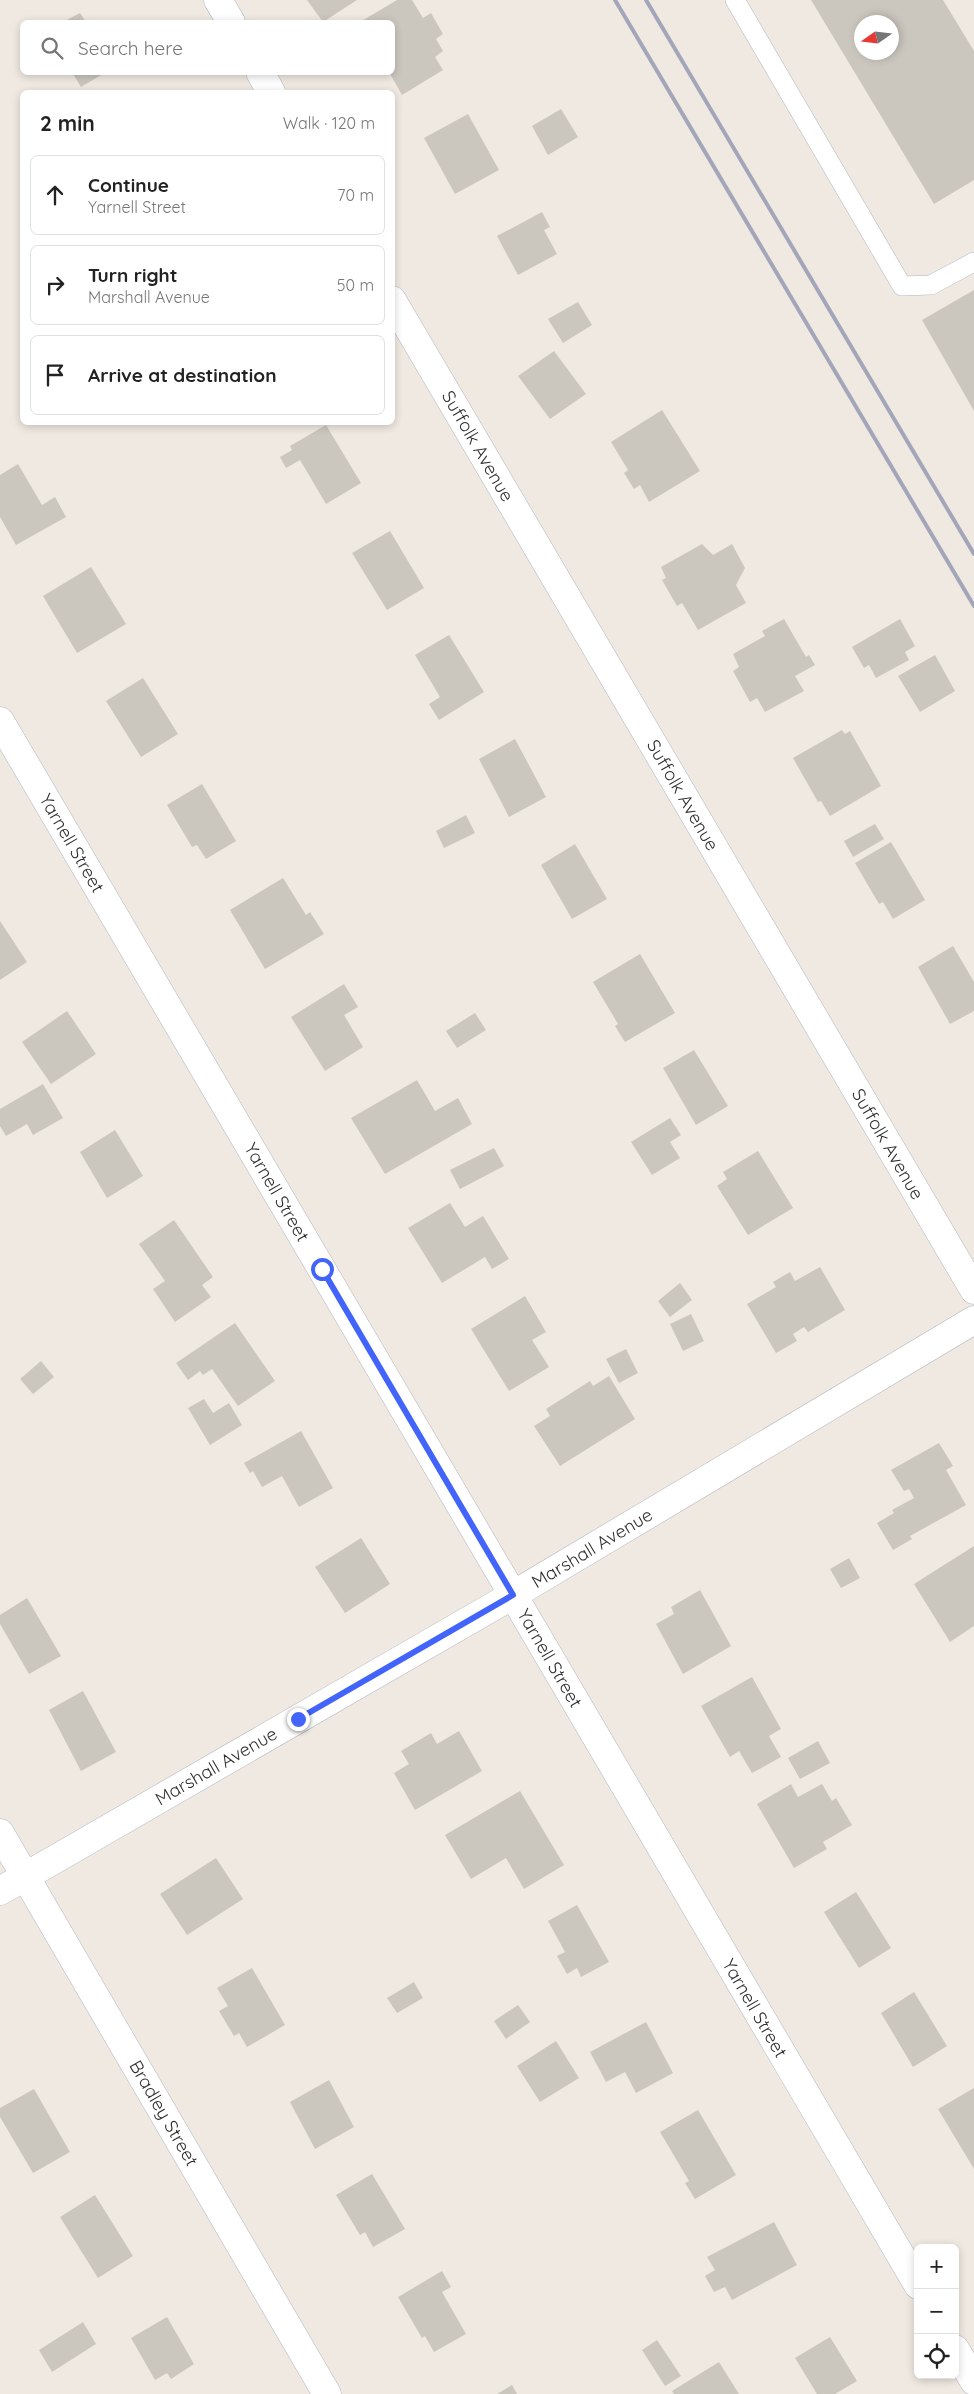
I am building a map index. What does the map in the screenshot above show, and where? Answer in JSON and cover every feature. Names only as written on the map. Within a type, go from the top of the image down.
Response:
[{"type":"street","points":[[218,0],[230,20]]},
{"type":"street","points":[[262,75],[270,90]]},
{"type":"street","name":"Suffolk Avenue","points":[[395,305],[974,1290]]},
{"type":"street","name":"Yarnell Street","points":[[0,721],[914,2278]]},
{"type":"street","name":"Marshall Avenue","points":[[0,1891],[513,1595],[974,1320]]},
{"type":"street","name":"Bradley Street","points":[[0,1833],[327,2394]]},
{"type":"street","points":[[959,2356],[974,2381]]},
{"type":"lane","points":[[735,0],[902,286],[931,285],[974,262]]},
{"type":"building","points":[[307,0],[357,0],[326,20],[322,20]]},
{"type":"building","points":[[397,0],[412,0],[423,18],[431,13],[443,34],[436,39],[443,51],[435,57],[443,70],[402,95],[391,75],[395,75],[395,20],[363,20]]},
{"type":"building","points":[[811,0],[943,0],[974,51],[974,180],[934,204]]},
{"type":"building","points":[[80,13],[85,20],[67,20]]},
{"type":"building","points":[[74,75],[101,75],[81,87]]},
{"type":"building","points":[[561,109],[578,137],[548,155],[532,126]]},
{"type":"building","points":[[468,114],[499,170],[455,194],[424,138]]},
{"type":"building","points":[[542,212],[550,227],[544,230],[557,254],[518,275],[497,236]]},
{"type":"building","points":[[974,290],[974,411],[922,320]]},
{"type":"building","points":[[578,302],[592,325],[563,343],[548,319]]},
{"type":"building","points":[[554,351],[586,394],[550,419],[518,376]]},
{"type":"building","points":[[662,410],[700,471],[649,502],[640,485],[634,489],[624,473],[628,470],[611,442]]},
{"type":"building","points":[[326,425],[361,483],[326,504],[300,460],[286,468],[280,457],[292,450],[290,446]]},
{"type":"building","points":[[18,464],[42,505],[55,497],[66,517],[16,545],[0,517],[0,475]]},
{"type":"building","points":[[390,531],[424,588],[387,610],[352,553]]},
{"type":"building","points":[[702,544],[713,555],[732,544],[745,568],[736,585],[746,603],[698,630],[682,603],[677,606],[662,580],[666,578],[661,567]]},
{"type":"building","points":[[91,567],[126,624],[77,653],[43,596]]},
{"type":"building","points":[[784,619],[806,657],[809,655],[815,665],[795,676],[804,691],[765,712],[757,698],[750,702],[733,671],[739,667],[733,654],[765,636],[762,631]]},
{"type":"building","points":[[900,619],[915,646],[905,652],[909,660],[876,678],[869,665],[864,668],[852,647]]},
{"type":"building","points":[[449,635],[484,692],[439,720],[429,704],[440,697],[415,655]]},
{"type":"building","points":[[935,655],[955,691],[920,712],[898,676]]},
{"type":"building","points":[[143,678],[178,734],[141,757],[106,701]]},
{"type":"building","points":[[842,730],[845,734],[850,731],[881,786],[830,816],[821,801],[818,802],[793,758]]},
{"type":"building","points":[[515,739],[546,797],[509,817],[479,759]]},
{"type":"building","points":[[202,784],[236,841],[206,859],[197,845],[192,847],[167,805]]},
{"type":"building","points":[[466,815],[475,833],[444,848],[436,831]]},
{"type":"building","points":[[875,824],[884,839],[853,857],[844,841]]},
{"type":"building","points":[[891,842],[925,900],[893,919],[883,902],[879,904],[855,863]]},
{"type":"building","points":[[575,844],[607,899],[572,919],[541,865]]},
{"type":"building","points":[[283,878],[306,915],[310,912],[324,934],[265,969],[230,910]]},
{"type":"building","points":[[0,921],[27,962],[0,980]]},
{"type":"building","points":[[953,946],[974,982],[974,1011],[950,1024],[918,967]]},
{"type":"building","points":[[640,954],[675,1013],[625,1042],[615,1026],[618,1024],[593,982]]},
{"type":"building","points":[[344,984],[358,1007],[344,1015],[363,1047],[325,1071],[291,1017]]},
{"type":"building","points":[[67,1011],[96,1054],[51,1084],[22,1042]]},
{"type":"building","points":[[475,1013],[486,1030],[457,1048],[446,1031]]},
{"type":"building","points":[[694,1050],[728,1106],[696,1125],[663,1068]]},
{"type":"building","points":[[417,1080],[435,1111],[458,1098],[472,1124],[385,1174],[351,1118]]},
{"type":"building","points":[[43,1084],[63,1118],[33,1135],[27,1124],[6,1136],[0,1126],[0,1109]]},
{"type":"building","points":[[670,1118],[681,1135],[670,1142],[680,1158],[652,1175],[631,1142]]},
{"type":"building","points":[[115,1130],[143,1176],[107,1198],[80,1152]]},
{"type":"building","points":[[494,1148],[504,1166],[460,1189],[450,1170]]},
{"type":"building","points":[[758,1151],[793,1208],[748,1235],[717,1186],[727,1179],[723,1172]]},
{"type":"building","points":[[450,1203],[465,1227],[483,1216],[509,1259],[492,1269],[485,1257],[442,1283],[408,1228]]},
{"type":"building","points":[[174,1220],[213,1277],[202,1285],[211,1297],[175,1322],[153,1289],[165,1281],[139,1244]]},
{"type":"building","points":[[820,1267],[845,1310],[808,1332],[804,1327],[793,1334],[797,1341],[776,1353],[747,1304],[776,1287],[773,1282],[790,1272],[795,1281]]},
{"type":"building","points":[[680,1283],[692,1300],[670,1317],[658,1301]]},
{"type":"building","points":[[525,1296],[546,1332],[532,1340],[549,1367],[509,1391],[471,1329]]},
{"type":"building","points":[[691,1314],[704,1341],[683,1351],[670,1324]]},
{"type":"building","points":[[235,1323],[275,1381],[238,1406],[212,1369],[203,1375],[200,1371],[188,1380],[176,1363]]},
{"type":"building","points":[[626,1349],[638,1373],[619,1383],[606,1359]]},
{"type":"building","points":[[41,1361],[54,1377],[33,1394],[20,1379]]},
{"type":"building","points":[[609,1376],[635,1419],[560,1466],[534,1426],[550,1416],[546,1409],[590,1381],[593,1386]]},
{"type":"building","points":[[204,1399],[213,1413],[229,1403],[242,1425],[210,1445],[188,1408]]},
{"type":"building","points":[[301,1431],[333,1488],[299,1507],[282,1476],[262,1487],[253,1471],[250,1473],[244,1463]]},
{"type":"building","points":[[939,1443],[953,1466],[946,1470],[966,1505],[910,1536],[912,1539],[893,1550],[877,1523],[894,1513],[892,1510],[914,1498],[909,1489],[904,1491],[891,1470]]},
{"type":"building","points":[[361,1538],[390,1584],[345,1613],[315,1567]]},
{"type":"building","points":[[974,1546],[974,1626],[950,1642],[914,1584]]},
{"type":"building","points":[[849,1558],[860,1578],[841,1588],[830,1569]]},
{"type":"building","points":[[700,1590],[731,1646],[683,1674],[656,1624],[674,1614],[671,1607]]},
{"type":"building","points":[[27,1598],[61,1656],[29,1674],[0,1624],[0,1615]]},
{"type":"building","points":[[752,1677],[781,1729],[769,1736],[781,1757],[752,1773],[739,1751],[730,1757],[701,1706]]},
{"type":"building","points":[[83,1691],[116,1752],[81,1771],[49,1710]]},
{"type":"building","points":[[459,1731],[482,1771],[415,1810],[394,1773],[409,1764],[401,1751],[431,1733],[437,1744]]},
{"type":"building","points":[[818,1741],[830,1763],[800,1779],[788,1758]]},
{"type":"building","points":[[791,1784],[798,1797],[822,1784],[832,1801],[836,1798],[852,1825],[823,1842],[827,1849],[794,1868],[757,1804]]},
{"type":"building","points":[[520,1791],[564,1865],[524,1889],[506,1858],[471,1879],[445,1835]]},
{"type":"building","points":[[216,1858],[243,1899],[187,1935],[160,1894]]},
{"type":"building","points":[[856,1892],[891,1948],[859,1968],[824,1912]]},
{"type":"building","points":[[577,1905],[609,1962],[581,1977],[577,1968],[567,1974],[557,1956],[565,1952],[548,1921]]},
{"type":"building","points":[[252,1968],[285,2025],[247,2047],[239,2033],[234,2036],[219,2011],[228,2006],[217,1988]]},
{"type":"building","points":[[414,1982],[423,1998],[397,2013],[387,1998]]},
{"type":"building","points":[[914,1992],[947,2046],[913,2067],[881,2013]]},
{"type":"building","points":[[518,2005],[530,2022],[506,2039],[494,2021]]},
{"type":"building","points":[[646,2022],[673,2073],[636,2093],[625,2072],[606,2082],[590,2052]]},
{"type":"building","points":[[556,2041],[579,2078],[540,2102],[517,2066]]},
{"type":"building","points":[[329,2080],[354,2127],[315,2149],[290,2102]]},
{"type":"building","points":[[974,2088],[974,2169],[938,2109]]},
{"type":"building","points":[[34,2089],[70,2152],[33,2173],[0,2117],[0,2108]]},
{"type":"building","points":[[698,2110],[736,2175],[695,2199],[685,2183],[689,2181],[660,2132]]},
{"type":"building","points":[[372,2174],[405,2229],[373,2247],[365,2232],[360,2235],[336,2195]]},
{"type":"building","points":[[95,2195],[133,2256],[98,2278],[60,2217]]},
{"type":"building","points":[[774,2222],[797,2265],[732,2300],[725,2287],[714,2292],[705,2276],[715,2270],[707,2257]]},
{"type":"building","points":[[442,2271],[451,2287],[442,2292],[466,2334],[434,2352],[425,2336],[422,2338],[398,2297]]},
{"type":"building","points":[[167,2317],[194,2364],[171,2379],[167,2373],[155,2380],[131,2338]]},
{"type":"building","points":[[83,2322],[96,2344],[52,2372],[39,2350]]},
{"type":"building","points":[[830,2337],[857,2381],[835,2394],[817,2394],[795,2358]]},
{"type":"building","points":[[657,2340],[681,2376],[665,2386],[642,2350]]},
{"type":"building","points":[[719,2362],[739,2394],[674,2394],[672,2391]]},
{"type":"building","points":[[512,2385],[517,2394],[497,2394]]},
{"type":"railway","points":[[615,0],[974,606]]},
{"type":"railway","points":[[646,0],[974,554]]},
{"type":"route","points":[[298,1719],[513,1595],[322,1269]]}]
